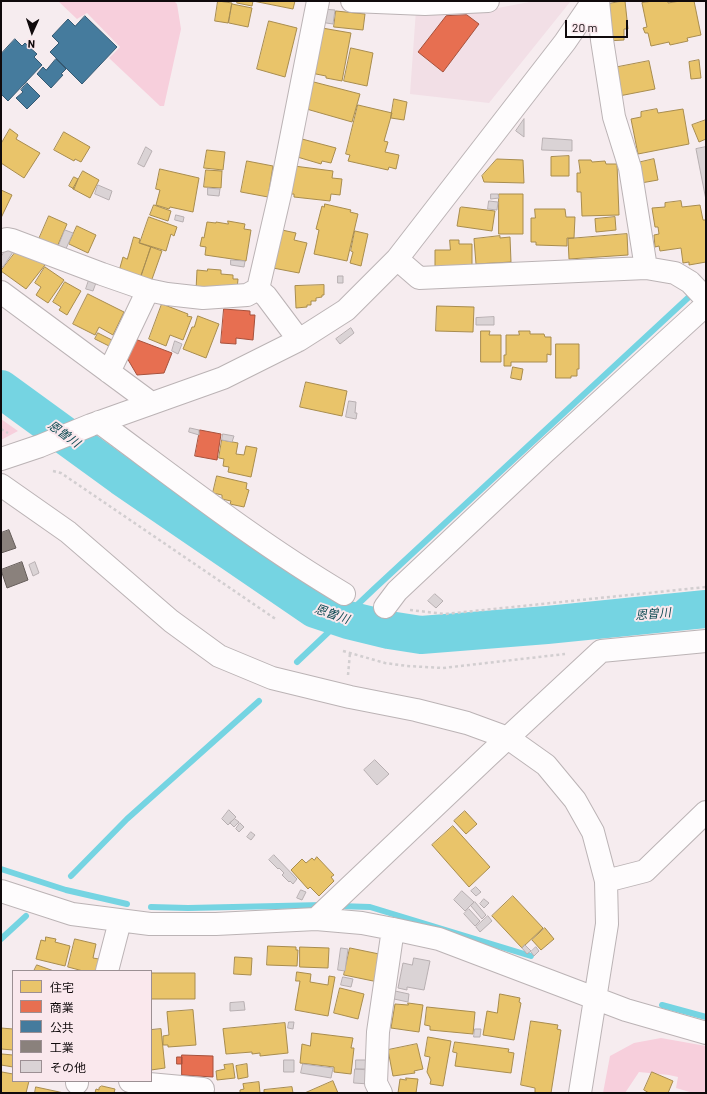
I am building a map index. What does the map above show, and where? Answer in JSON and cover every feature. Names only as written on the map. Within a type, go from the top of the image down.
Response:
[{"type":"street","points":[[1,241],[7,239],[12,240],[148,290],[167,294],[203,298],[247,295],[258,289],[280,194],[318,1]]},
{"type":"street","points":[[352,1],[425,4],[488,1]]},
{"type":"street","points":[[1,459],[40,446],[151,403],[222,378],[299,340],[346,310],[397,259],[565,42],[593,1]]},
{"type":"street","points":[[598,1],[602,40],[614,117],[630,168],[646,268]]},
{"type":"street","points":[[385,607],[397,592],[517,478],[701,296],[675,273],[646,268],[419,278],[397,259]]},
{"type":"street","points":[[258,289],[266,296],[299,340]]},
{"type":"street","points":[[109,372],[148,290]]},
{"type":"street","points":[[1,292],[151,403]]},
{"type":"street","points":[[95,424],[313,576],[344,594]]},
{"type":"street","points":[[1,485],[68,532],[171,621],[219,656],[272,678],[467,723],[508,738],[546,765],[575,800],[593,832],[606,881],[607,924],[580,1093]]},
{"type":"street","points":[[327,909],[601,651],[706,640]]},
{"type":"street","points":[[606,881],[645,871],[706,812]]},
{"type":"street","points":[[1,892],[72,914],[150,924],[216,924],[327,909],[362,923],[439,939],[561,984],[596,999],[657,1020],[706,1032]]},
{"type":"street","points":[[107,970],[120,921]]},
{"type":"street","points":[[381,1093],[376,1083],[378,1032],[392,929]]},
{"type":"street","points":[[134,1082],[181,1090],[203,1089]]},
{"type":"path","points":[[1,429],[8,434]]},
{"type":"path","points":[[53,472],[61,473],[277,620]]},
{"type":"path","points":[[385,607],[445,614],[706,587]]},
{"type":"path","points":[[342,651],[385,663],[443,668],[601,651]]},
{"type":"path","points":[[347,682],[350,653]]},
{"type":"shaded area","points":[[58,1],[174,1],[177,4],[181,29],[164,106],[160,106],[109,58],[120,47],[87,13],[77,19]]},
{"type":"shaded area","points":[[535,1],[570,2],[489,103],[410,94],[416,10],[476,12]]},
{"type":"shaded area","points":[[1,419],[18,431],[1,440]]},
{"type":"shaded area","points":[[661,1038],[706,1046],[706,1093],[693,1093],[676,1088],[678,1077],[639,1072],[625,1093],[603,1093],[610,1056],[634,1043]]},
{"type":"building: 住宅","points":[[218,1],[232,3],[228,23],[215,21]]},
{"type":"building: 住宅","points":[[238,1],[253,1],[252,6],[237,3]]},
{"type":"building: 住宅","points":[[253,1],[295,1],[293,9]]},
{"type":"building: 住宅","points":[[625,1],[628,29],[624,29],[624,40],[607,41],[608,4]]},
{"type":"building: 住宅","points":[[668,1],[668,3],[694,1],[701,35],[687,38],[688,41],[670,45],[669,42],[651,46],[648,33],[645,33],[643,28],[647,27],[642,3]]},
{"type":"building: 住宅","points":[[232,4],[252,8],[248,27],[229,23]]},
{"type":"building: 住宅","points":[[336,11],[365,14],[363,30],[334,27]]},
{"type":"building: 住宅","points":[[269,21],[297,28],[285,77],[257,69]]},
{"type":"building: 住宅","points":[[322,28],[351,33],[342,81],[311,73]]},
{"type":"building: 住宅","points":[[351,48],[373,53],[367,86],[344,81]]},
{"type":"building: 住宅","points":[[699,60],[701,78],[691,79],[689,62]]},
{"type":"building: 住宅","points":[[649,61],[655,89],[619,96],[613,68]]},
{"type":"building: 住宅","points":[[310,81],[360,94],[352,122],[303,108]]},
{"type":"building: 住宅","points":[[394,99],[407,102],[404,120],[391,118]]},
{"type":"building: 住宅","points":[[358,105],[392,113],[384,141],[388,142],[385,152],[399,155],[396,169],[389,167],[388,170],[348,161],[350,155],[346,154]]},
{"type":"building: 住宅","points":[[657,109],[658,113],[683,109],[689,144],[638,154],[631,119],[641,117],[641,112]]},
{"type":"building: 住宅","points":[[706,120],[706,139],[699,142],[692,125]]},
{"type":"building: 住宅","points":[[10,129],[18,135],[16,139],[40,153],[24,178],[1,163],[1,144]]},
{"type":"building: 住宅","points":[[64,132],[90,147],[81,162],[75,159],[74,161],[54,150]]},
{"type":"building: 住宅","points":[[302,139],[336,148],[331,163],[322,161],[321,164],[294,156]]},
{"type":"building: 住宅","points":[[207,150],[225,152],[223,170],[204,168]]},
{"type":"building: 住宅","points":[[569,156],[569,176],[551,176],[551,157]]},
{"type":"building: 住宅","points":[[497,159],[523,160],[524,183],[484,182],[482,176]]},
{"type":"building: 住宅","points":[[654,159],[658,180],[641,183],[637,163]]},
{"type":"building: 住宅","points":[[579,160],[591,160],[592,162],[605,161],[606,164],[617,164],[619,215],[582,216],[581,192],[577,192],[577,173],[580,173]]},
{"type":"building: 住宅","points":[[247,161],[273,166],[268,197],[241,192]]},
{"type":"building: 住宅","points":[[294,166],[333,171],[332,178],[342,179],[340,195],[331,194],[330,201],[294,197],[294,194],[290,194]]},
{"type":"building: 住宅","points":[[160,169],[199,178],[193,212],[170,207],[169,209],[156,205],[160,190],[156,189]]},
{"type":"building: 住宅","points":[[206,170],[222,171],[221,188],[204,187]]},
{"type":"building: 住宅","points":[[83,171],[99,180],[90,198],[73,189]]},
{"type":"building: 住宅","points":[[74,177],[78,179],[74,189],[69,186]]},
{"type":"building: 住宅","points":[[1,190],[12,195],[1,218]]},
{"type":"building: 住宅","points":[[499,194],[523,194],[523,234],[499,234]]},
{"type":"building: 住宅","points":[[681,201],[682,207],[700,205],[703,220],[706,220],[706,262],[689,265],[689,262],[683,263],[681,248],[660,251],[659,246],[655,247],[654,235],[659,234],[658,227],[655,227],[652,208],[665,207],[665,203]]},
{"type":"building: 住宅","points":[[325,204],[351,210],[350,212],[358,214],[347,261],[314,254],[319,230],[316,229],[322,206],[324,207]]},
{"type":"building: 住宅","points":[[154,205],[171,211],[168,221],[150,215]]},
{"type":"building: 住宅","points":[[460,208],[495,211],[492,231],[457,226]]},
{"type":"building: 住宅","points":[[535,209],[565,209],[566,217],[575,217],[574,238],[567,238],[567,246],[536,245],[536,242],[531,242],[531,218],[535,218]]},
{"type":"building: 住宅","points":[[49,216],[67,224],[57,247],[39,239]]},
{"type":"building: 住宅","points":[[149,217],[177,227],[174,236],[171,234],[166,251],[140,243]]},
{"type":"building: 住宅","points":[[615,217],[616,230],[596,232],[595,219]]},
{"type":"building: 住宅","points":[[228,221],[245,224],[244,229],[251,230],[246,261],[205,255],[206,247],[200,246],[202,237],[204,238],[207,222],[228,224]]},
{"type":"building: 住宅","points":[[77,226],[96,235],[88,253],[69,244]]},
{"type":"building: 住宅","points":[[282,230],[296,233],[294,240],[307,243],[299,273],[273,268]]},
{"type":"building: 住宅","points":[[355,231],[368,234],[361,266],[350,263],[353,252],[351,251]]},
{"type":"building: 住宅","points":[[627,234],[628,255],[569,259],[568,239]]},
{"type":"building: 住宅","points":[[500,236],[500,238],[510,237],[511,262],[476,264],[474,239]]},
{"type":"building: 住宅","points":[[134,237],[140,239],[139,243],[151,247],[140,278],[119,271],[123,257],[127,259]]},
{"type":"building: 住宅","points":[[450,240],[459,240],[459,244],[472,244],[472,268],[435,268],[435,250],[450,250]]},
{"type":"building: 住宅","points":[[151,247],[162,251],[151,282],[141,278]]},
{"type":"building: 住宅","points":[[18,249],[31,254],[45,265],[26,289],[1,271]]},
{"type":"building: 住宅","points":[[45,267],[64,280],[48,303],[36,295],[41,287],[35,283]]},
{"type":"building: 住宅","points":[[208,269],[221,270],[221,274],[233,275],[233,279],[238,279],[237,290],[196,290],[197,270],[207,271]]},
{"type":"building: 住宅","points":[[65,282],[81,291],[67,315],[59,310],[61,307],[53,302]]},
{"type":"building: 住宅","points":[[324,285],[324,295],[322,295],[322,297],[316,298],[316,301],[311,301],[311,305],[307,305],[307,307],[296,308],[295,286]]},
{"type":"building: 住宅","points":[[88,294],[124,312],[113,335],[99,327],[95,335],[73,324]]},
{"type":"building: 住宅","points":[[162,304],[192,317],[183,340],[170,335],[166,346],[149,339]]},
{"type":"building: 住宅","points":[[437,306],[474,307],[473,332],[436,331]]},
{"type":"building: 住宅","points":[[198,316],[219,324],[206,358],[183,349]]},
{"type":"building: 住宅","points":[[481,331],[490,331],[489,335],[501,335],[501,362],[481,362]]},
{"type":"building: 住宅","points":[[519,331],[530,331],[530,334],[544,334],[545,337],[551,337],[551,355],[547,354],[547,362],[511,362],[511,366],[504,366],[504,355],[506,355],[506,335],[519,335]]},
{"type":"building: 住宅","points":[[98,333],[114,341],[111,347],[95,339]]},
{"type":"building: 住宅","points":[[556,344],[579,344],[579,369],[577,369],[577,376],[571,376],[571,378],[556,378]]},
{"type":"building: 住宅","points":[[513,367],[523,369],[521,380],[511,378]]},
{"type":"building: 住宅","points":[[306,382],[347,391],[342,416],[300,407]]},
{"type":"building: 住宅","points":[[222,440],[238,443],[236,454],[244,455],[246,446],[257,448],[251,477],[228,472],[229,467],[223,466],[224,459],[219,458]]},
{"type":"building: 住宅","points":[[217,476],[247,483],[246,489],[249,490],[244,507],[230,504],[231,501],[222,499],[222,495],[213,493]]},
{"type":"building: 住宅","points":[[465,811],[477,824],[466,834],[454,821]]},
{"type":"building: 住宅","points":[[453,826],[490,867],[469,887],[432,845]]},
{"type":"building: 住宅","points":[[317,857],[334,875],[331,877],[334,881],[319,896],[310,887],[308,889],[291,870],[302,859],[306,863],[312,858],[314,860]]},
{"type":"building: 住宅","points":[[513,896],[543,928],[522,948],[492,916]]},
{"type":"building: 住宅","points":[[545,928],[554,939],[541,950],[532,940]]},
{"type":"building: 住宅","points":[[46,937],[56,939],[55,942],[70,946],[65,966],[36,959],[41,940],[45,941]]},
{"type":"building: 住宅","points":[[75,939],[96,944],[93,958],[99,959],[96,970],[79,970],[68,967]]},
{"type":"building: 住宅","points":[[268,946],[296,947],[296,950],[298,950],[297,966],[267,965]]},
{"type":"building: 住宅","points":[[300,947],[329,948],[328,968],[300,967]]},
{"type":"building: 住宅","points":[[350,948],[384,955],[378,982],[344,975]]},
{"type":"building: 住宅","points":[[235,957],[252,958],[251,975],[234,974]]},
{"type":"building: 住宅","points":[[37,965],[51,970],[34,970]]},
{"type":"building: 住宅","points":[[297,972],[311,974],[310,982],[328,985],[329,976],[335,977],[328,1016],[295,1010],[300,981],[296,981]]},
{"type":"building: 住宅","points":[[152,973],[195,973],[195,999],[152,999]]},
{"type":"building: 住宅","points":[[340,988],[364,994],[358,1019],[334,1013]]},
{"type":"building: 住宅","points":[[500,994],[520,998],[519,1002],[521,1003],[514,1040],[483,1035],[487,1011],[497,1013]]},
{"type":"building: 住宅","points":[[408,1003],[423,1005],[419,1032],[391,1028],[395,1004],[408,1005]]},
{"type":"building: 住宅","points":[[427,1007],[475,1012],[473,1034],[430,1030],[430,1026],[425,1025]]},
{"type":"building: 住宅","points":[[193,1010],[196,1045],[168,1047],[168,1045],[163,1045],[163,1036],[169,1035],[167,1012]]},
{"type":"building: 住宅","points":[[531,1021],[558,1025],[557,1029],[561,1030],[551,1093],[535,1093],[535,1088],[521,1085]]},
{"type":"building: 住宅","points":[[285,1023],[288,1053],[260,1056],[260,1053],[252,1054],[252,1052],[226,1054],[223,1029]]},
{"type":"building: 住宅","points":[[1,1028],[12,1029],[12,1050],[1,1049]]},
{"type":"building: 住宅","points":[[161,1029],[165,1068],[152,1070],[152,1030]]},
{"type":"building: 住宅","points":[[312,1033],[353,1038],[351,1048],[354,1048],[351,1074],[334,1072],[334,1067],[300,1063],[302,1044],[310,1046]]},
{"type":"building: 住宅","points":[[428,1037],[451,1041],[443,1086],[430,1084],[431,1080],[427,1072],[430,1057],[425,1056]]},
{"type":"building: 住宅","points":[[455,1042],[509,1049],[508,1052],[514,1053],[511,1073],[455,1066],[457,1053],[453,1052]]},
{"type":"building: 住宅","points":[[417,1044],[423,1069],[414,1071],[415,1073],[393,1076],[388,1050]]},
{"type":"building: 住宅","points":[[2,1054],[12,1055],[12,1067],[1,1065]]},
{"type":"building: 住宅","points":[[233,1064],[235,1078],[217,1080],[216,1071],[225,1069],[224,1065]]},
{"type":"building: 住宅","points":[[247,1064],[248,1077],[238,1079],[236,1066]]},
{"type":"building: 住宅","points":[[2,1072],[12,1074],[12,1082],[29,1082],[26,1093],[1,1093]]},
{"type":"building: 住宅","points":[[652,1072],[673,1081],[668,1093],[649,1093],[644,1090]]},
{"type":"building: 住宅","points":[[406,1078],[418,1079],[416,1093],[398,1093],[400,1079],[406,1080]]},
{"type":"building: 住宅","points":[[333,1081],[338,1093],[305,1093]]},
{"type":"building: 住宅","points":[[259,1082],[260,1093],[240,1093],[240,1090],[244,1089],[243,1084]]},
{"type":"building: 住宅","points":[[102,1086],[115,1089],[114,1093],[95,1093],[96,1089],[99,1090]]},
{"type":"building: 住宅","points":[[36,1087],[64,1093],[35,1093]]},
{"type":"building: 住宅","points":[[292,1087],[293,1093],[264,1093],[264,1090]]},
{"type":"building: 商業","points":[[467,15],[479,24],[443,72],[418,52],[446,16]]},
{"type":"building: 商業","points":[[224,309],[250,311],[250,315],[255,315],[253,340],[236,338],[236,344],[221,343]]},
{"type":"building: 商業","points":[[135,339],[172,353],[164,373],[137,375],[127,358]]},
{"type":"building: 商業","points":[[200,430],[221,434],[217,460],[195,456]]},
{"type":"building: 商業","points":[[182,1055],[213,1056],[213,1077],[182,1075]]},
{"type":"building: 商業","points":[[177,1057],[182,1057],[182,1064],[177,1064]]},
{"type":"building: 公共","points":[[85,16],[117,47],[82,84],[50,52],[59,43],[52,36],[68,19],[75,26]]},
{"type":"building: 公共","points":[[15,39],[22,46],[25,43],[37,54],[34,57],[42,65],[8,101],[1,94],[1,54]]},
{"type":"building: 公共","points":[[56,59],[66,69],[61,74],[63,75],[51,88],[37,74],[43,67],[46,70]]},
{"type":"building: 公共","points":[[27,83],[40,96],[27,109],[16,98],[23,92],[21,90]]},
{"type":"building: 工業","points":[[9,530],[16,548],[1,553],[1,533]]},
{"type":"building: 工業","points":[[22,562],[28,580],[7,588],[1,570]]},
{"type":"building: その他","points":[[322,9],[335,10],[333,24],[320,22]]},
{"type":"building: その他","points":[[524,119],[524,137],[516,131]]},
{"type":"building: その他","points":[[543,138],[572,140],[572,151],[542,150]]},
{"type":"building: その他","points":[[146,147],[152,151],[144,167],[138,164]]},
{"type":"building: その他","points":[[706,147],[706,200],[696,149]]},
{"type":"building: その他","points":[[98,185],[112,191],[109,200],[95,194]]},
{"type":"building: その他","points":[[208,188],[220,189],[219,196],[208,195]]},
{"type":"building: その他","points":[[491,194],[498,194],[499,198],[491,199]]},
{"type":"building: その他","points":[[489,201],[498,202],[497,210],[488,209]]},
{"type":"building: その他","points":[[176,215],[184,217],[183,222],[175,220]]},
{"type":"building: その他","points":[[65,230],[73,233],[65,251],[58,248]]},
{"type":"building: その他","points":[[7,248],[13,252],[3,267],[1,266],[1,257]]},
{"type":"building: その他","points":[[231,260],[245,261],[244,267],[231,265]]},
{"type":"building: その他","points":[[338,276],[343,276],[343,283],[338,283]]},
{"type":"building: その他","points":[[90,277],[97,280],[93,291],[86,289]]},
{"type":"building: その他","points":[[494,317],[494,325],[476,325],[476,318]]},
{"type":"building: その他","points":[[351,328],[354,333],[340,344],[336,339]]},
{"type":"building: その他","points":[[175,341],[182,344],[178,354],[172,351]]},
{"type":"building: その他","points":[[349,401],[356,402],[356,419],[346,417]]},
{"type":"building: その他","points":[[190,428],[199,430],[199,435],[189,432]]},
{"type":"building: その他","points":[[223,434],[234,436],[232,442],[222,440]]},
{"type":"building: その他","points":[[35,562],[39,573],[33,576],[29,565]]},
{"type":"building: その他","points":[[435,594],[443,601],[436,608],[428,601]]},
{"type":"building: その他","points":[[375,760],[389,774],[377,785],[364,770]]},
{"type":"building: その他","points":[[229,810],[236,817],[228,825],[222,819]]},
{"type":"building: その他","points":[[235,819],[239,822],[234,827],[230,823]]},
{"type":"building: その他","points":[[240,823],[244,827],[239,832],[236,829]]},
{"type":"building: その他","points":[[251,832],[255,835],[251,840],[247,837]]},
{"type":"building: その他","points":[[274,855],[297,879],[293,884],[282,875],[284,873],[279,868],[278,869],[269,860]]},
{"type":"building: その他","points":[[476,887],[481,892],[476,896],[471,891]]},
{"type":"building: その他","points":[[301,890],[306,892],[302,900],[297,898]]},
{"type":"building: その他","points":[[462,891],[474,902],[465,911],[454,900]]},
{"type":"building: その他","points":[[484,899],[489,903],[484,908],[480,904]]},
{"type":"building: その他","points":[[475,902],[486,915],[482,919],[471,906]]},
{"type":"building: その他","points":[[469,909],[480,921],[475,926],[464,914]]},
{"type":"building: その他","points":[[488,916],[492,921],[480,932],[476,927]]},
{"type":"building: その他","points":[[525,945],[531,951],[527,954],[522,948]]},
{"type":"building: その他","points":[[536,947],[539,951],[534,956],[531,952]]},
{"type":"building: その他","points":[[341,948],[348,949],[345,971],[338,970]]},
{"type":"building: その他","points":[[414,958],[430,961],[424,990],[407,987],[407,990],[398,988],[403,963],[412,965]]},
{"type":"building: その他","points":[[343,977],[353,979],[351,987],[341,985]]},
{"type":"building: その他","points":[[395,991],[409,994],[408,1002],[394,999]]},
{"type":"building: その他","points":[[244,1002],[245,1010],[230,1011],[230,1003]]},
{"type":"building: その他","points":[[289,1022],[294,1022],[293,1029],[288,1028]]},
{"type":"building: その他","points":[[475,1029],[481,1029],[480,1037],[474,1037]]},
{"type":"building: その他","points":[[284,1060],[294,1060],[294,1072],[284,1072]]},
{"type":"building: その他","points":[[356,1060],[370,1060],[370,1069],[356,1069]]},
{"type":"building: その他","points":[[303,1064],[333,1068],[331,1078],[301,1073]]},
{"type":"building: その他","points":[[355,1069],[370,1070],[369,1084],[354,1083]]},
{"type":"waterway","points":[[297,662],[690,296]]},
{"type":"waterway","name":"恩曽川","points":[[1,389],[122,477],[315,609],[348,620],[389,630],[421,635],[547,625],[706,609]]},
{"type":"waterway","points":[[385,628],[390,617]]},
{"type":"waterway","points":[[71,876],[127,819],[259,701]]},
{"type":"waterway","points":[[1,869],[66,890],[127,904]]},
{"type":"waterway","points":[[151,907],[188,908],[323,905]]},
{"type":"waterway","points":[[338,906],[370,907],[531,956]]},
{"type":"waterway","points":[[1,939],[26,916]]},
{"type":"waterway","points":[[662,1005],[706,1017]]}]
